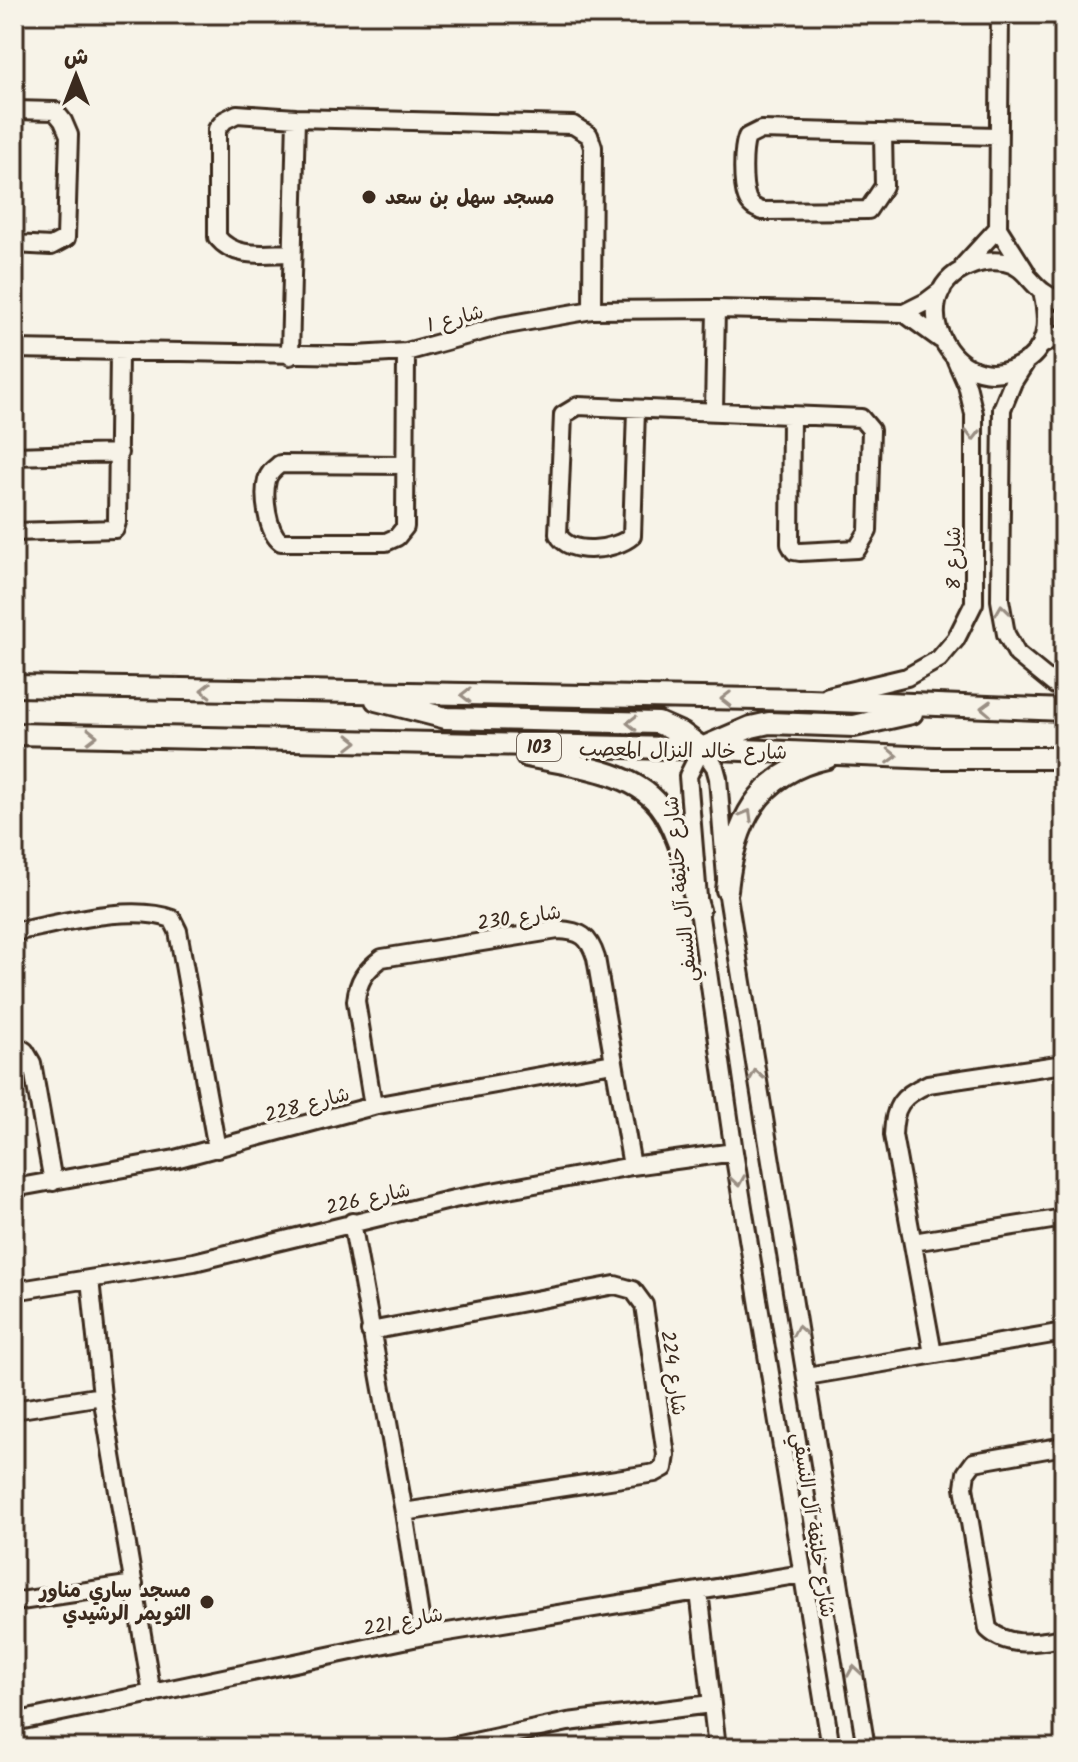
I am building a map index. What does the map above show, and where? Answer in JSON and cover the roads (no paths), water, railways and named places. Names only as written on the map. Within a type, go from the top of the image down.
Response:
[{"type":"main road","points":[[14,686],[809,700],[1064,710]]},
{"type":"main road","points":[[351,693],[446,718],[658,723],[683,734],[702,748],[751,727],[769,723],[854,726],[943,706]]},
{"type":"main road","name":"شارع خالد النزال المعصب","points":[[14,734],[702,748],[935,758],[1064,758]]},
{"type":"main road","points":[[480,745],[603,773],[636,786],[659,805],[673,832],[699,910]]},
{"type":"main road","points":[[727,890],[738,832],[755,802],[779,778],[809,762],[843,754]]},
{"type":"street","points":[[1000,14],[998,228],[1042,291],[1064,303]]},
{"type":"street","points":[[14,110],[55,111],[69,135],[66,238],[51,246],[14,244]]},
{"type":"street","points":[[292,253],[238,253],[224,246],[217,237],[217,129],[237,114],[573,125],[589,135],[593,147],[592,310]]},
{"type":"street","points":[[290,356],[296,118]]},
{"type":"street","points":[[883,134],[884,186],[868,210],[762,211],[752,207],[746,197],[743,147],[747,137],[761,130],[997,136]]},
{"type":"street","points":[[998,228],[942,290],[904,313],[940,339],[956,360],[979,371],[1005,371],[1027,360]]},
{"type":"street","points":[[959,271],[981,262],[1005,262],[1026,272]]},
{"type":"street","points":[[940,339],[935,314],[942,290]]},
{"type":"street","points":[[1040,346],[1048,318],[1042,291]]},
{"type":"street","points":[[714,410],[716,309]]},
{"type":"street","name":"شارع 1","points":[[14,349],[356,355],[406,352],[501,326],[592,310],[904,313]]},
{"type":"street","points":[[1064,333],[1040,346],[1027,360],[1013,382],[1002,409],[1000,600],[1006,634],[1017,654],[1055,685],[1064,687]]},
{"type":"street","points":[[14,532],[115,529],[119,352]]},
{"type":"street","points":[[404,465],[280,464],[270,472],[266,481],[270,529],[281,542],[386,542],[397,537],[405,527],[406,352]]},
{"type":"street","name":"شارع 8","points":[[809,700],[907,677],[939,659],[956,639],[974,603],[974,414],[967,385],[956,360]]},
{"type":"street","points":[[636,410],[632,536],[623,544],[610,548],[568,546],[558,534],[563,415],[578,406],[861,418],[871,430],[868,531],[857,549],[800,552],[794,551],[790,544],[791,416]]},
{"type":"street","points":[[14,456],[119,453]]},
{"type":"street","name":"شارع خليفة آل النسفي","points":[[831,1748],[734,1152],[699,910],[688,776],[702,748],[715,767],[718,778],[727,890],[866,1748]]},
{"type":"street","points":[[14,932],[134,912],[156,913],[172,919],[178,931],[217,1149]]},
{"type":"street","name":"شارع 230","points":[[373,1106],[356,1001],[357,986],[366,970],[382,958],[558,930],[577,931],[590,941],[596,958],[632,1166]]},
{"type":"street","points":[[14,1044],[25,1051],[32,1063],[53,1182]]},
{"type":"street","name":"شارع 228","points":[[14,1188],[175,1159],[373,1106],[613,1063]]},
{"type":"street","points":[[933,1354],[893,1135],[894,1116],[909,1092],[928,1084],[1064,1064]]},
{"type":"street","name":"شارع 226","points":[[14,1291],[194,1262],[454,1199],[632,1166],[734,1152]]},
{"type":"street","points":[[913,1242],[1064,1218]]},
{"type":"street","points":[[352,1222],[423,1636]]},
{"type":"street","points":[[90,1279],[102,1396],[152,1694]]},
{"type":"street","name":"شارع 224","points":[[370,1331],[615,1285],[633,1290],[644,1305],[666,1455],[664,1468],[655,1473],[404,1512]]},
{"type":"street","points":[[807,1376],[1064,1332]]},
{"type":"street","points":[[14,1410],[102,1396]]},
{"type":"street","points":[[1064,1446],[974,1462],[966,1473],[964,1487],[988,1629],[998,1639],[1015,1642],[1064,1638]]},
{"type":"street","name":"شارع 221","points":[[14,1722],[423,1636],[802,1574]]},
{"type":"street","points":[[14,1602],[134,1584]]},
{"type":"street","points":[[699,1591],[717,1748]]},
{"type":"street","points":[[446,1748],[478,1745],[568,1722],[711,1704]]},
{"type":"place","name":"مسجد سهل بن سعد","points":[[369,197]]},
{"type":"place","name":"مسجد ساري مناور الثويمر الرشيدي","points":[[207,1602]]}]
